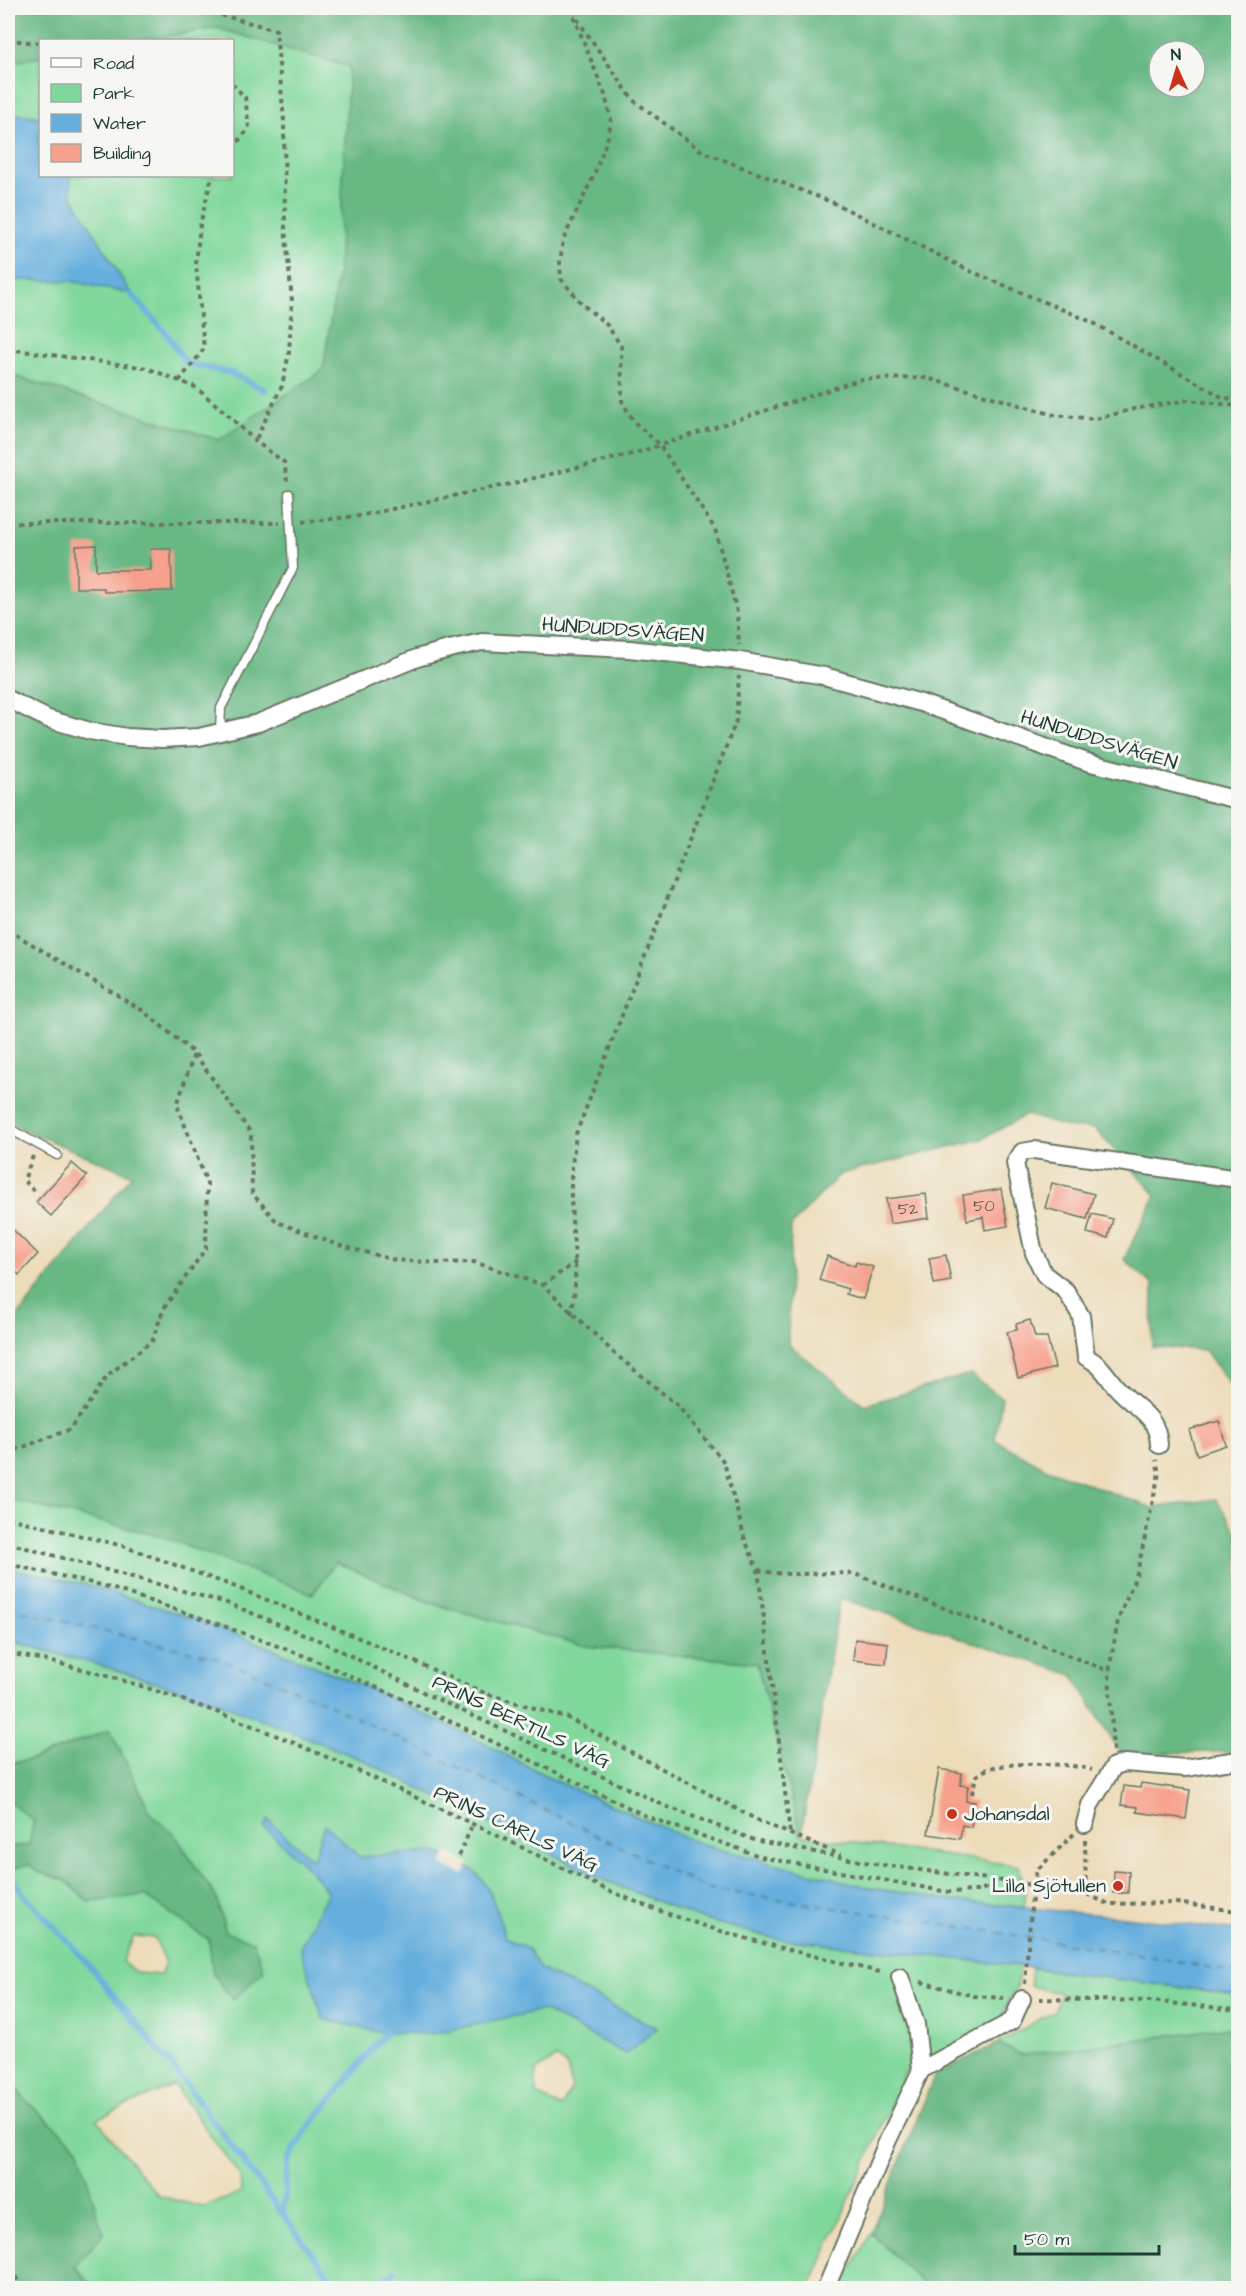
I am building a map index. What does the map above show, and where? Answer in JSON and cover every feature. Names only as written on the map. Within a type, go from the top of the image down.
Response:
[{"type":"street","name":"HUNDUDDSVÄGEN","points":[[8,699],[48,719],[90,731],[127,737],[162,739],[199,737],[220,734],[258,723],[417,658],[482,642],[629,649],[740,661],[824,676],[899,697],[1087,762],[1239,800]]},
{"type":"street","points":[[1159,1445],[1158,1432],[1141,1408],[1119,1390],[1098,1363],[1086,1357],[1081,1316],[1066,1291],[1044,1274],[1034,1253],[1015,1163],[1022,1152],[1034,1150],[1239,1179]]},
{"type":"street","points":[[1084,1824],[1090,1805],[1110,1771],[1125,1763],[1185,1768],[1239,1760]]},
{"type":"street","points":[[826,2289],[888,2140],[921,2070],[916,2024],[900,1977]]},
{"type":"street","points":[[921,2070],[1012,2021],[1022,1999]]},
{"type":"lane","points":[[220,734],[221,708],[293,568],[289,494]]},
{"type":"lane","points":[[8,1128],[57,1155]]},
{"type":"path","points":[[195,8],[276,30],[284,121],[285,227],[292,301],[290,353],[282,386],[255,441]]},
{"type":"path","points":[[570,8],[633,100],[703,152],[834,203],[970,271],[1092,322],[1222,397],[1239,403]]},
{"type":"path","points":[[571,1314],[576,1294],[571,1185],[576,1134],[736,721],[740,661],[737,612],[715,529],[659,444],[634,422],[622,401],[621,346],[607,325],[582,304],[561,279],[560,263],[563,240],[594,176],[608,137],[611,120],[605,95],[574,14]]},
{"type":"path","points":[[8,40],[39,43]]},
{"type":"path","points":[[234,86],[245,97],[249,128],[234,147]]},
{"type":"path","points":[[179,381],[204,349],[196,264],[200,225],[213,177]]},
{"type":"path","points":[[8,349],[147,368],[195,387],[255,441],[284,462],[289,494]]},
{"type":"path","points":[[8,523],[291,524],[359,516],[636,453],[862,379],[927,378],[1054,415],[1095,418],[1188,400],[1239,403]]},
{"type":"path","points":[[8,930],[142,1010],[195,1054],[251,1133],[252,1193],[277,1222],[338,1245],[395,1260],[439,1263],[474,1262],[543,1285],[614,1353],[677,1405],[724,1462],[746,1540],[758,1570],[790,1833]]},
{"type":"path","points":[[8,1455],[10,1452],[71,1429],[108,1375],[152,1341],[164,1308],[206,1248],[207,1183],[177,1105],[195,1054]]},
{"type":"path","points":[[35,1192],[24,1180],[28,1164],[39,1145]]},
{"type":"path","points":[[543,1285],[576,1261]]},
{"type":"path","points":[[972,1794],[976,1776],[987,1769],[1003,1766],[1066,1766],[1110,1771],[1109,1671],[1118,1620],[1137,1573],[1159,1473],[1154,1454],[1159,1445]]},
{"type":"path","points":[[8,1518],[123,1546],[233,1586],[400,1655],[487,1694],[568,1718],[759,1821],[848,1858]]},
{"type":"path","name":"PRINS BERTILS VÄG","points":[[8,1543],[227,1603],[323,1642],[435,1698],[663,1805],[754,1839],[875,1864],[996,1879],[1086,1894],[1109,1904],[1176,1903],[1239,1911]]},
{"type":"path","points":[[8,1564],[105,1586],[307,1657],[419,1706],[648,1817],[765,1858],[948,1892],[977,1891],[992,1886],[996,1879]]},
{"type":"path","points":[[758,1570],[774,1574],[833,1572],[855,1574],[1109,1671]]},
{"type":"path","name":"PRINS CARLS VÄG","points":[[8,1653],[51,1661],[175,1697],[275,1734],[340,1761],[602,1887],[697,1924],[770,1946],[974,1996],[1150,2001],[1239,2010]]},
{"type":"path","points":[[1025,1981],[1037,1870],[1084,1824]]},
{"type":"path","points":[[1084,1824],[1086,1894]]},
{"type":"path","points":[[459,1856],[472,1825]]},
{"type":"path","points":[[8,2260],[21,2289]]},
{"type":"green space","points":[[8,8],[1238,8],[1238,1396],[1205,1350],[1152,1347],[1153,1285],[1124,1259],[1156,1195],[1095,1129],[1067,1127],[1026,1115],[982,1139],[840,1174],[791,1226],[788,1344],[864,1405],[970,1374],[1002,1398],[995,1440],[1047,1469],[1153,1508],[1216,1499],[1238,1534],[1238,1752],[1120,1753],[1073,1675],[840,1598],[801,1836],[757,1663],[586,1646],[431,1603],[336,1562],[313,1594],[160,1536],[8,1499],[8,1328],[132,1175],[8,1123],[8,374],[219,440],[323,370],[338,273],[349,67],[217,28],[146,39],[39,39],[39,57],[8,63]]},
{"type":"green space","points":[[217,28],[349,66],[338,273],[323,370],[219,440],[8,374],[8,63],[39,57],[39,177],[234,177],[234,39],[146,39]]},
{"type":"green space","points":[[8,1499],[160,1536],[336,1562],[431,1603],[586,1646],[757,1663],[801,1835],[1019,1866],[1026,1893],[1024,1907],[954,1901],[871,1888],[702,1845],[556,1781],[460,1731],[359,1684],[255,1642],[198,1620],[88,1585],[8,1568]]},
{"type":"green space","points":[[8,1640],[210,1699],[361,1759],[604,1880],[699,1918],[772,1938],[1020,1966],[1018,1984],[1004,2011],[1004,2020],[906,2070],[810,2288],[94,2288],[75,2266],[78,2147],[23,2098],[8,2075],[8,1870],[29,1864],[38,1872],[65,1880],[89,1902],[144,1895],[209,1940],[213,1974],[253,1941],[226,1933],[216,1897],[174,1834],[152,1816],[110,1730],[33,1759],[8,1764]],"holes":[[[134,1936],[155,1938],[165,1961],[161,1975],[137,1973],[122,1962]],[[556,2058],[567,2066],[572,2088],[561,2108],[536,2094],[536,2071]],[[174,2085],[240,2176],[241,2193],[203,2207],[159,2196],[96,2119]]]},
{"type":"green space","points":[[110,1730],[152,1816],[174,1834],[216,1897],[226,1933],[253,1941],[264,1970],[233,2000],[213,1974],[209,1940],[144,1895],[89,1902],[65,1880],[38,1872],[29,1864],[8,1870],[8,1847],[29,1845],[34,1821],[8,1800],[8,1764],[33,1759]]},
{"type":"green space","points":[[8,1800],[34,1821],[29,1845],[8,1847]]},
{"type":"green space","points":[[1032,1968],[1238,1995],[1238,2026],[1023,2055],[997,2044],[1054,2011],[1061,1993],[1030,1986]]},
{"type":"green space","points":[[1238,2026],[1238,2288],[928,2288],[871,2233],[935,2074],[997,2044],[1023,2055]]},
{"type":"green space","points":[[8,2075],[23,2098],[78,2147],[103,2234],[75,2266],[94,2288],[8,2288]]},
{"type":"green space","points":[[871,2233],[928,2288],[841,2288]]},
{"type":"water","points":[[20,114],[39,117],[39,177],[71,177],[71,194],[131,294],[71,281],[8,280],[8,119]]},
{"type":"water","points":[[8,1568],[88,1585],[198,1620],[255,1642],[359,1684],[460,1731],[556,1781],[702,1845],[871,1888],[954,1901],[1125,1917],[1238,1931],[1238,1995],[1020,1966],[772,1938],[699,1918],[604,1880],[361,1759],[210,1699],[8,1640]]},
{"type":"water","points":[[268,1820],[313,1860],[324,1824],[360,1857],[433,1852],[460,1862],[470,1868],[485,1884],[495,1904],[505,1937],[528,1949],[540,1969],[657,2028],[626,2054],[543,2010],[431,2034],[379,2032],[323,2019],[300,1948],[328,1892],[311,1871],[264,1827]]},
{"type":"pier","points":[[447,1852],[469,1863],[463,1875],[441,1864]]},
{"type":"building","points":[[96,545],[96,570],[151,570],[150,549],[171,549],[172,591],[104,592],[104,588],[76,588],[76,546]]},
{"type":"building","points":[[72,1163],[87,1176],[51,1216],[36,1202]]},
{"type":"building","points":[[1052,1183],[1094,1194],[1087,1219],[1045,1208]]},
{"type":"building","points":[[1001,1189],[1008,1226],[985,1230],[983,1217],[967,1220],[963,1195]]},
{"type":"building","points":[[926,1194],[929,1218],[890,1224],[886,1199]]},
{"type":"building","points":[[1092,1214],[1113,1219],[1108,1238],[1087,1233]]},
{"type":"building","points":[[8,1225],[38,1254],[19,1275],[8,1264]]},
{"type":"building","points":[[946,1255],[951,1281],[934,1284],[929,1258]]},
{"type":"building","points":[[827,1256],[855,1266],[856,1262],[873,1267],[863,1299],[846,1294],[848,1289],[819,1280]]},
{"type":"building","points":[[1030,1320],[1035,1337],[1047,1337],[1055,1368],[1018,1378],[1007,1332],[1017,1330],[1016,1324]]},
{"type":"building","points":[[1219,1421],[1226,1445],[1197,1455],[1189,1430]]},
{"type":"building","points":[[855,1639],[888,1643],[886,1664],[853,1660]]},
{"type":"building","name":"Johansdal","points":[[939,1769],[962,1773],[960,1785],[968,1786],[966,1801],[975,1802],[971,1827],[962,1825],[960,1839],[928,1834]]},
{"type":"building","points":[[1141,1783],[1190,1790],[1186,1819],[1137,1812],[1138,1807],[1121,1805],[1124,1786],[1140,1788]]},
{"type":"building","name":"Lilla Sjötullen","points":[[1114,1871],[1129,1872],[1128,1893],[1113,1893]]},
{"type":"waterway","points":[[131,294],[167,334],[186,363],[231,373],[265,390]]},
{"type":"waterway","points":[[8,1873],[23,1894],[77,1951],[172,2066],[338,2288]]},
{"type":"waterway","points":[[283,2212],[288,2160],[305,2132],[386,2032]]},
{"type":"waterway","points":[[375,2288],[395,2271]]},
{"type":"ferry route","points":[[8,1608],[218,1658],[320,1700],[705,1888],[1144,1955],[1238,1973]]},
{"type":"place","name":"Johansdal","points":[[952,1814]]},
{"type":"place","name":"Lilla Sjötullen","points":[[1118,1886]]}]
